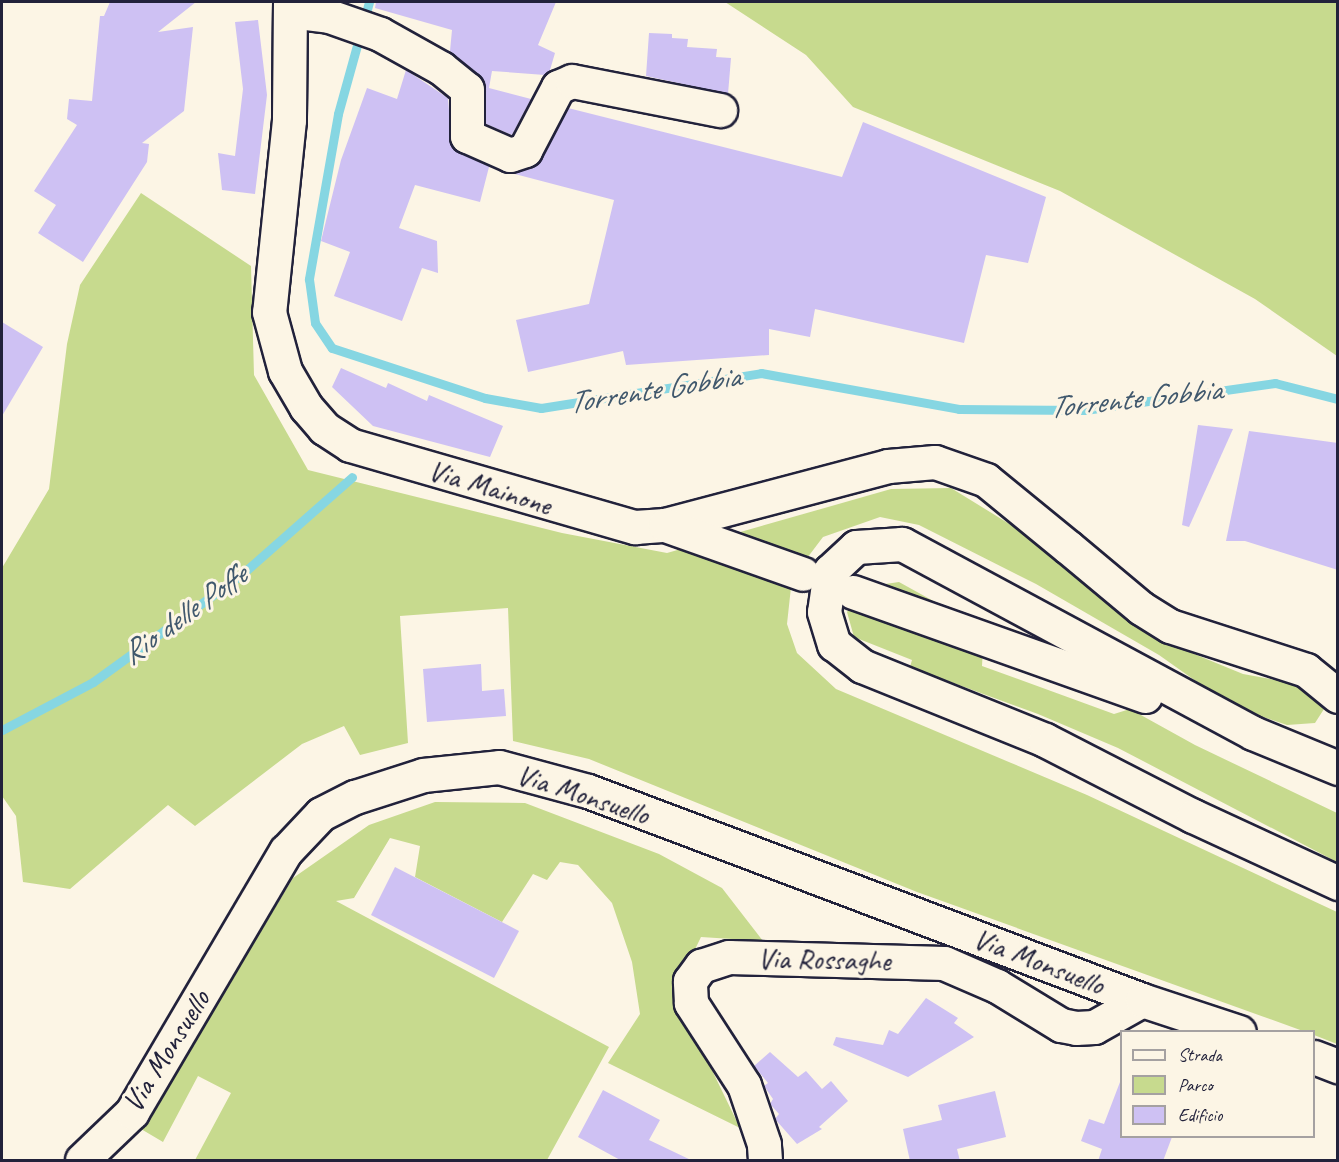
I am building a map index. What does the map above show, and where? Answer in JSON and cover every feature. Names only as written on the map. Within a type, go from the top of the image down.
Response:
[{"type":"main road","points":[[290,6],[329,16],[380,34],[441,68],[466,89],[467,136],[510,155],[525,150],[558,87],[572,81],[720,110]]},
{"type":"main road","name":"Via Mainone","points":[[290,6],[289,120],[269,312],[285,371],[306,407],[324,428],[350,445],[609,522],[635,527],[665,525],[888,466],[935,462],[986,480],[1141,608],[1170,626],[1306,670],[1338,696]]},
{"type":"main road","points":[[665,525],[803,574]]},
{"type":"main road","points":[[1261,737],[902,544],[856,547],[830,571],[824,612],[834,644],[862,666],[1046,740],[1193,816],[1338,883]]},
{"type":"main road","points":[[853,592],[1261,737],[1331,759]]},
{"type":"main road","name":"Via Monsuello","points":[[82,1161],[132,1112],[286,851],[321,814],[355,797],[423,775],[499,767],[588,791],[1142,1000],[1233,1030]]},
{"type":"main road","name":"Via Rossaghe","points":[[765,1161],[764,1144],[744,1085],[691,1003],[690,981],[701,966],[729,957],[944,963],[997,986],[1062,1025],[1076,1028],[1094,1027],[1142,1000]]},
{"type":"main road","points":[[1315,1057],[1338,1066]]},
{"type":"green space","points":[[725,2],[1337,2],[1337,356],[1255,299],[1060,191],[853,107],[806,55]]},
{"type":"green space","points":[[141,193],[251,266],[254,375],[308,470],[562,533],[667,553],[891,489],[951,488],[1029,536],[1165,642],[1243,674],[1298,684],[1324,709],[1315,723],[1287,725],[1231,706],[1159,655],[1036,584],[919,525],[880,517],[823,537],[792,578],[787,624],[797,653],[836,689],[1087,795],[1337,912],[1337,1044],[1315,1035],[1315,1030],[1300,1030],[917,892],[589,759],[513,741],[508,608],[400,616],[408,743],[360,755],[344,726],[302,744],[195,826],[168,805],[70,889],[23,882],[16,816],[2,796],[2,568],[49,489],[67,344],[80,285]]},
{"type":"green space","points":[[899,582],[984,629],[982,666],[1114,714],[1130,709],[1195,745],[1337,813],[1337,862],[1118,748],[1038,714],[910,667],[912,660],[854,637],[847,612],[865,587]]},
{"type":"green space","points":[[435,802],[525,803],[659,854],[722,888],[763,941],[701,937],[684,972],[692,1029],[740,1128],[608,1063],[640,1014],[632,962],[612,903],[578,865],[560,862],[547,880],[533,874],[502,922],[415,877],[420,846],[390,838],[354,898],[336,901],[609,1047],[547,1160],[195,1160],[231,1093],[198,1076],[163,1142],[141,1129],[293,878],[369,825]]},
{"type":"building","points":[[110,2],[196,2],[158,32],[193,27],[184,111],[142,143],[149,144],[147,162],[83,262],[38,233],[56,205],[34,191],[77,125],[67,119],[69,99],[92,101],[100,16],[104,16]]},
{"type":"building","points":[[376,2],[556,2],[538,45],[555,53],[550,70],[545,75],[492,71],[489,88],[531,99],[512,135],[486,124],[484,81],[450,51],[452,30],[375,8]]},
{"type":"building","points":[[258,20],[267,95],[255,194],[222,190],[218,153],[235,156],[243,89],[235,22]]},
{"type":"building","points":[[649,33],[672,34],[672,38],[688,39],[687,47],[717,49],[716,57],[731,58],[728,94],[646,76]]},
{"type":"building","points":[[406,70],[448,98],[452,147],[493,168],[489,167],[480,202],[415,185],[399,228],[437,241],[438,273],[422,268],[402,321],[334,296],[350,252],[321,241],[341,160],[367,88],[397,99]]},
{"type":"building","points":[[568,108],[842,177],[863,122],[1046,197],[1028,263],[986,255],[964,343],[815,309],[810,337],[769,329],[769,355],[626,365],[623,351],[528,372],[516,320],[589,304],[614,200],[511,173],[531,168],[541,159]]},
{"type":"building","points":[[2,322],[43,347],[2,416]]},
{"type":"building","points":[[341,368],[386,388],[388,383],[427,401],[429,395],[503,426],[490,457],[373,426],[332,387]]},
{"type":"building","points":[[1198,425],[1233,429],[1189,527],[1182,525]]},
{"type":"building","points":[[1249,431],[1338,443],[1338,570],[1245,541],[1226,541]]},
{"type":"building","points":[[481,664],[482,691],[504,689],[506,716],[427,722],[423,669]]},
{"type":"building","points":[[395,867],[519,931],[494,978],[371,915]]},
{"type":"building","points":[[926,998],[958,1018],[954,1023],[974,1037],[908,1077],[833,1045],[836,1037],[883,1045],[889,1030],[898,1034]]},
{"type":"building","points":[[770,1052],[798,1077],[806,1071],[822,1089],[831,1081],[848,1101],[819,1127],[822,1129],[797,1144],[775,1119],[779,1114],[770,1104],[773,1099],[764,1086],[768,1083],[754,1066]]},
{"type":"building","points":[[1120,1082],[1120,1138],[1172,1138],[1163,1161],[1098,1161],[1102,1149],[1081,1141],[1089,1119],[1104,1124]]},
{"type":"building","points":[[603,1090],[660,1120],[649,1140],[693,1161],[622,1161],[578,1137]]},
{"type":"building","points":[[995,1091],[1006,1137],[957,1149],[960,1161],[910,1161],[903,1129],[942,1120],[938,1105]]},
{"type":"waterway","name":"Torrente Gobbia","points":[[369,2],[338,114],[309,279],[315,323],[332,348],[485,398],[541,408],[761,373],[959,409],[1085,410],[1275,383],[1338,399]]},
{"type":"waterway","name":"Rio delle Poffe","points":[[2,730],[93,682],[241,575],[352,477]]}]
